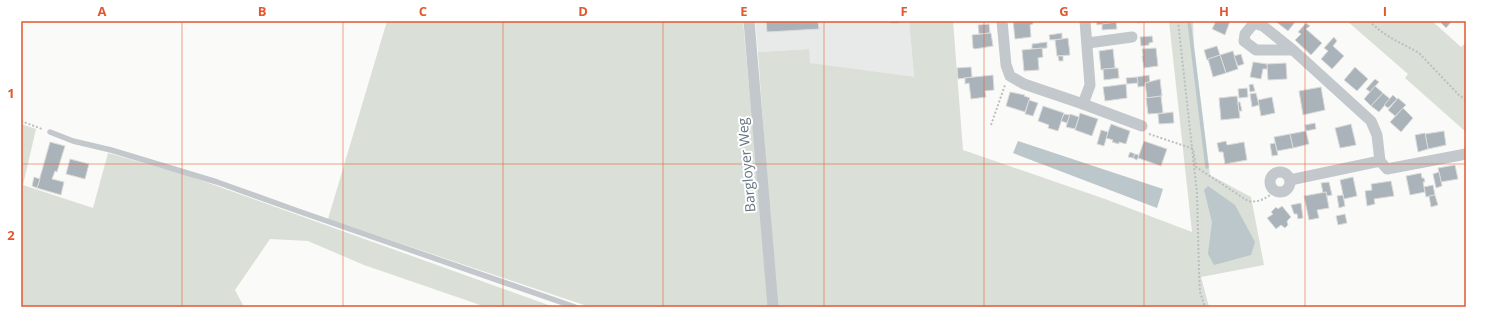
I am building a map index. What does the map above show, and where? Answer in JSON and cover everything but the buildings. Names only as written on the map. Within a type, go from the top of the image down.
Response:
[{"type":"street","name":"Bargloyer Weg","points":[[749,21],[773,307]]},
{"type":"street","points":[[1002,21],[1006,65],[1010,76],[1024,84],[1142,126]]},
{"type":"street","points":[[1083,104],[1090,84],[1088,43],[1085,21]]},
{"type":"street","points":[[1088,43],[1132,36]]},
{"type":"street","points":[[1293,50],[1371,121],[1377,135],[1380,161],[1387,168],[1466,154]]},
{"type":"street","points":[[1290,180],[1380,161]]},
{"type":"street","points":[[1282,172],[1286,174],[1290,180],[1289,188],[1282,192],[1275,191],[1270,184],[1272,177],[1274,174],[1282,172]]},
{"type":"lane","points":[[50,132],[73,141],[111,150],[217,182],[298,212],[575,307]]},
{"type":"path","points":[[1178,21],[1197,193],[1200,292],[1205,307]]},
{"type":"path","points":[[1369,21],[1390,38],[1419,53],[1459,95],[1466,100]]},
{"type":"path","points":[[991,125],[1005,82],[1010,76]]},
{"type":"path","points":[[21,121],[50,132]]},
{"type":"path","points":[[1142,126],[1149,134],[1191,148],[1193,150],[1196,167],[1248,201],[1253,202],[1265,199],[1275,191]]},
{"type":"shaded area","points":[[387,21],[743,21],[769,307],[590,307],[328,219]]},
{"type":"shaded area","points":[[755,21],[909,21],[914,78],[809,63],[809,49],[758,52]]},
{"type":"shaded area","points":[[909,21],[953,21],[963,150],[1105,199],[1192,232],[1169,21],[1193,21],[1194,45],[1210,175],[1251,197],[1264,265],[1201,277],[1209,307],[776,307],[758,52],[809,49],[810,63],[914,77]]},
{"type":"shaded area","points":[[1347,21],[1432,21],[1461,47],[1466,43],[1466,132],[1405,78],[1408,74]]},
{"type":"shaded area","points":[[21,124],[36,129],[23,185],[93,208],[108,153],[189,176],[554,307],[486,307],[364,265],[308,241],[270,239],[235,290],[244,307],[21,307]]},
{"type":"shaded area","points":[[1018,141],[1163,189],[1157,208],[1013,153]]},
{"type":"shaded area","points":[[1208,186],[1235,205],[1255,242],[1251,255],[1214,265],[1208,254],[1212,222],[1204,190]]},
{"type":"waterway","points":[[1189,21],[1207,167]]}]
